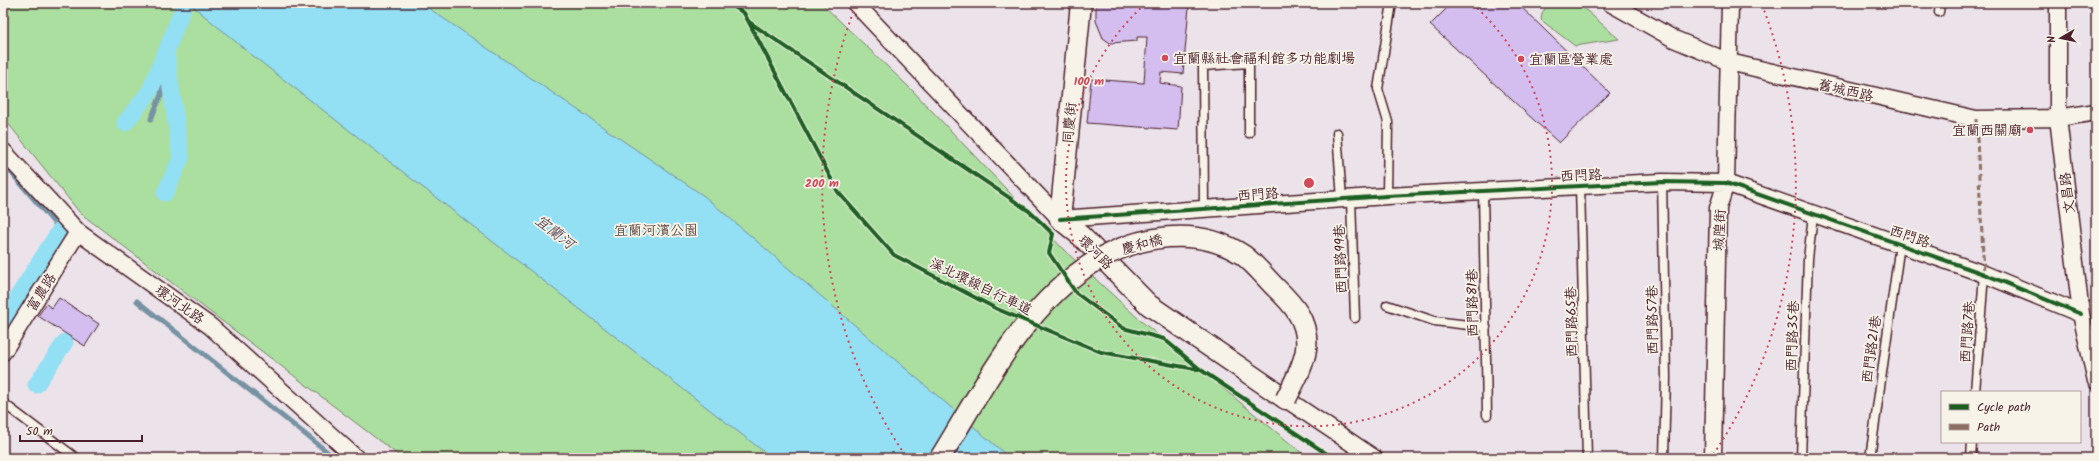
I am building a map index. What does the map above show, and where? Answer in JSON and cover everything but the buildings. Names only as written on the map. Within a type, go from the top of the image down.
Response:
[{"type":"street","name":"環河路","points":[[855,3],[1060,219],[1081,236],[1149,304],[1286,400],[1374,458]]},
{"type":"street","name":"同慶街","points":[[1060,219],[1081,3]]},
{"type":"street","name":"舊城西路","points":[[1610,3],[1674,39],[1729,62],[1976,119],[2058,118],[2096,112]]},
{"type":"street","name":"城隍街","points":[[1713,458],[1718,208],[1726,183],[1730,3]]},
{"type":"street","name":"文昌路","points":[[2058,3],[2058,118],[2081,314],[2096,381]]},
{"type":"street","name":"環河北路","points":[[3,151],[78,232],[210,326],[356,458]]},
{"type":"street","name":"西門路","points":[[1060,219],[1386,196],[1662,182],[1726,183],[1813,215],[1984,274],[2081,314]]},
{"type":"street","name":"富農路","points":[[3,352],[78,232]]},
{"type":"street","name":"慶和橋","points":[[940,458],[1005,353],[1020,333],[1061,289],[1078,273],[1112,253],[1163,237],[1192,237],[1214,241],[1233,249],[1244,256],[1294,305],[1303,322],[1306,349],[1304,361],[1286,400]]},
{"type":"lane","points":[[1386,196],[1388,122],[1378,90],[1392,3]]},
{"type":"lane","points":[[1939,12],[1940,3]]},
{"type":"lane","points":[[1204,208],[1203,66],[1249,63],[1248,133]]},
{"type":"lane","name":"西門路99巷","points":[[1337,133],[1346,199],[1355,318]]},
{"type":"lane","name":"西門路57巷","points":[[1662,182],[1666,377],[1664,458]]},
{"type":"lane","name":"西門路65巷","points":[[1580,186],[1587,458]]},
{"type":"lane","name":"西門路81巷","points":[[1483,191],[1487,415]]},
{"type":"lane","name":"西門路35巷","points":[[1801,458],[1808,259],[1813,215]]},
{"type":"lane","name":"西門路21巷","points":[[1870,458],[1900,244]]},
{"type":"lane","name":"西門路7巷","points":[[1975,391],[1984,274]]},
{"type":"lane","points":[[1387,305],[1434,321],[1486,326]]},
{"type":"lane","points":[[3,403],[76,458]]},
{"type":"lane","points":[[1971,458],[1972,443]]},
{"type":"green space","name":"宜蘭河濱公園","points":[[3,3],[821,3],[912,90],[1064,250],[1141,321],[1308,458],[402,458],[80,213],[3,117]]},
{"type":"green space","points":[[1549,3],[1578,3],[1619,39],[1575,46],[1541,20],[1542,13]]},
{"type":"water","name":"宜蘭河","points":[[189,3],[421,3],[704,196],[1010,458],[772,458],[248,52]]},
{"type":"waterway","points":[[165,193],[181,158],[166,52],[185,3]]},
{"type":"waterway","points":[[151,119],[161,95],[166,52]]},
{"type":"waterway","points":[[125,123],[150,91],[165,53]]},
{"type":"waterway","points":[[3,163],[60,230]]},
{"type":"waterway","points":[[3,320],[60,230]]},
{"type":"waterway","points":[[137,301],[335,458]]},
{"type":"waterway","points":[[36,385],[65,342]]},
{"type":"marked path","points":[[1976,119],[1984,274]]},
{"type":"cycle path","name":"溪北環線自行車道","points":[[728,3],[744,13],[838,192],[894,255],[997,309],[1101,352],[1201,370],[1333,458]]},
{"type":"cycle path","points":[[749,22],[1029,211],[1053,234],[1049,253],[1076,293],[1123,328],[1164,339],[1201,370]]},
{"type":"cycle path","points":[[1060,219],[1387,196],[1662,182],[1726,183],[1984,274],[2081,314]]},
{"type":"place","name":"宜蘭縣社會福利館多功能劇場","points":[[1165,58]]},
{"type":"place","name":"宜蘭區營業處","points":[[1521,59]]},
{"type":"place","name":"宜蘭西關廟","points":[[2030,130]]}]
